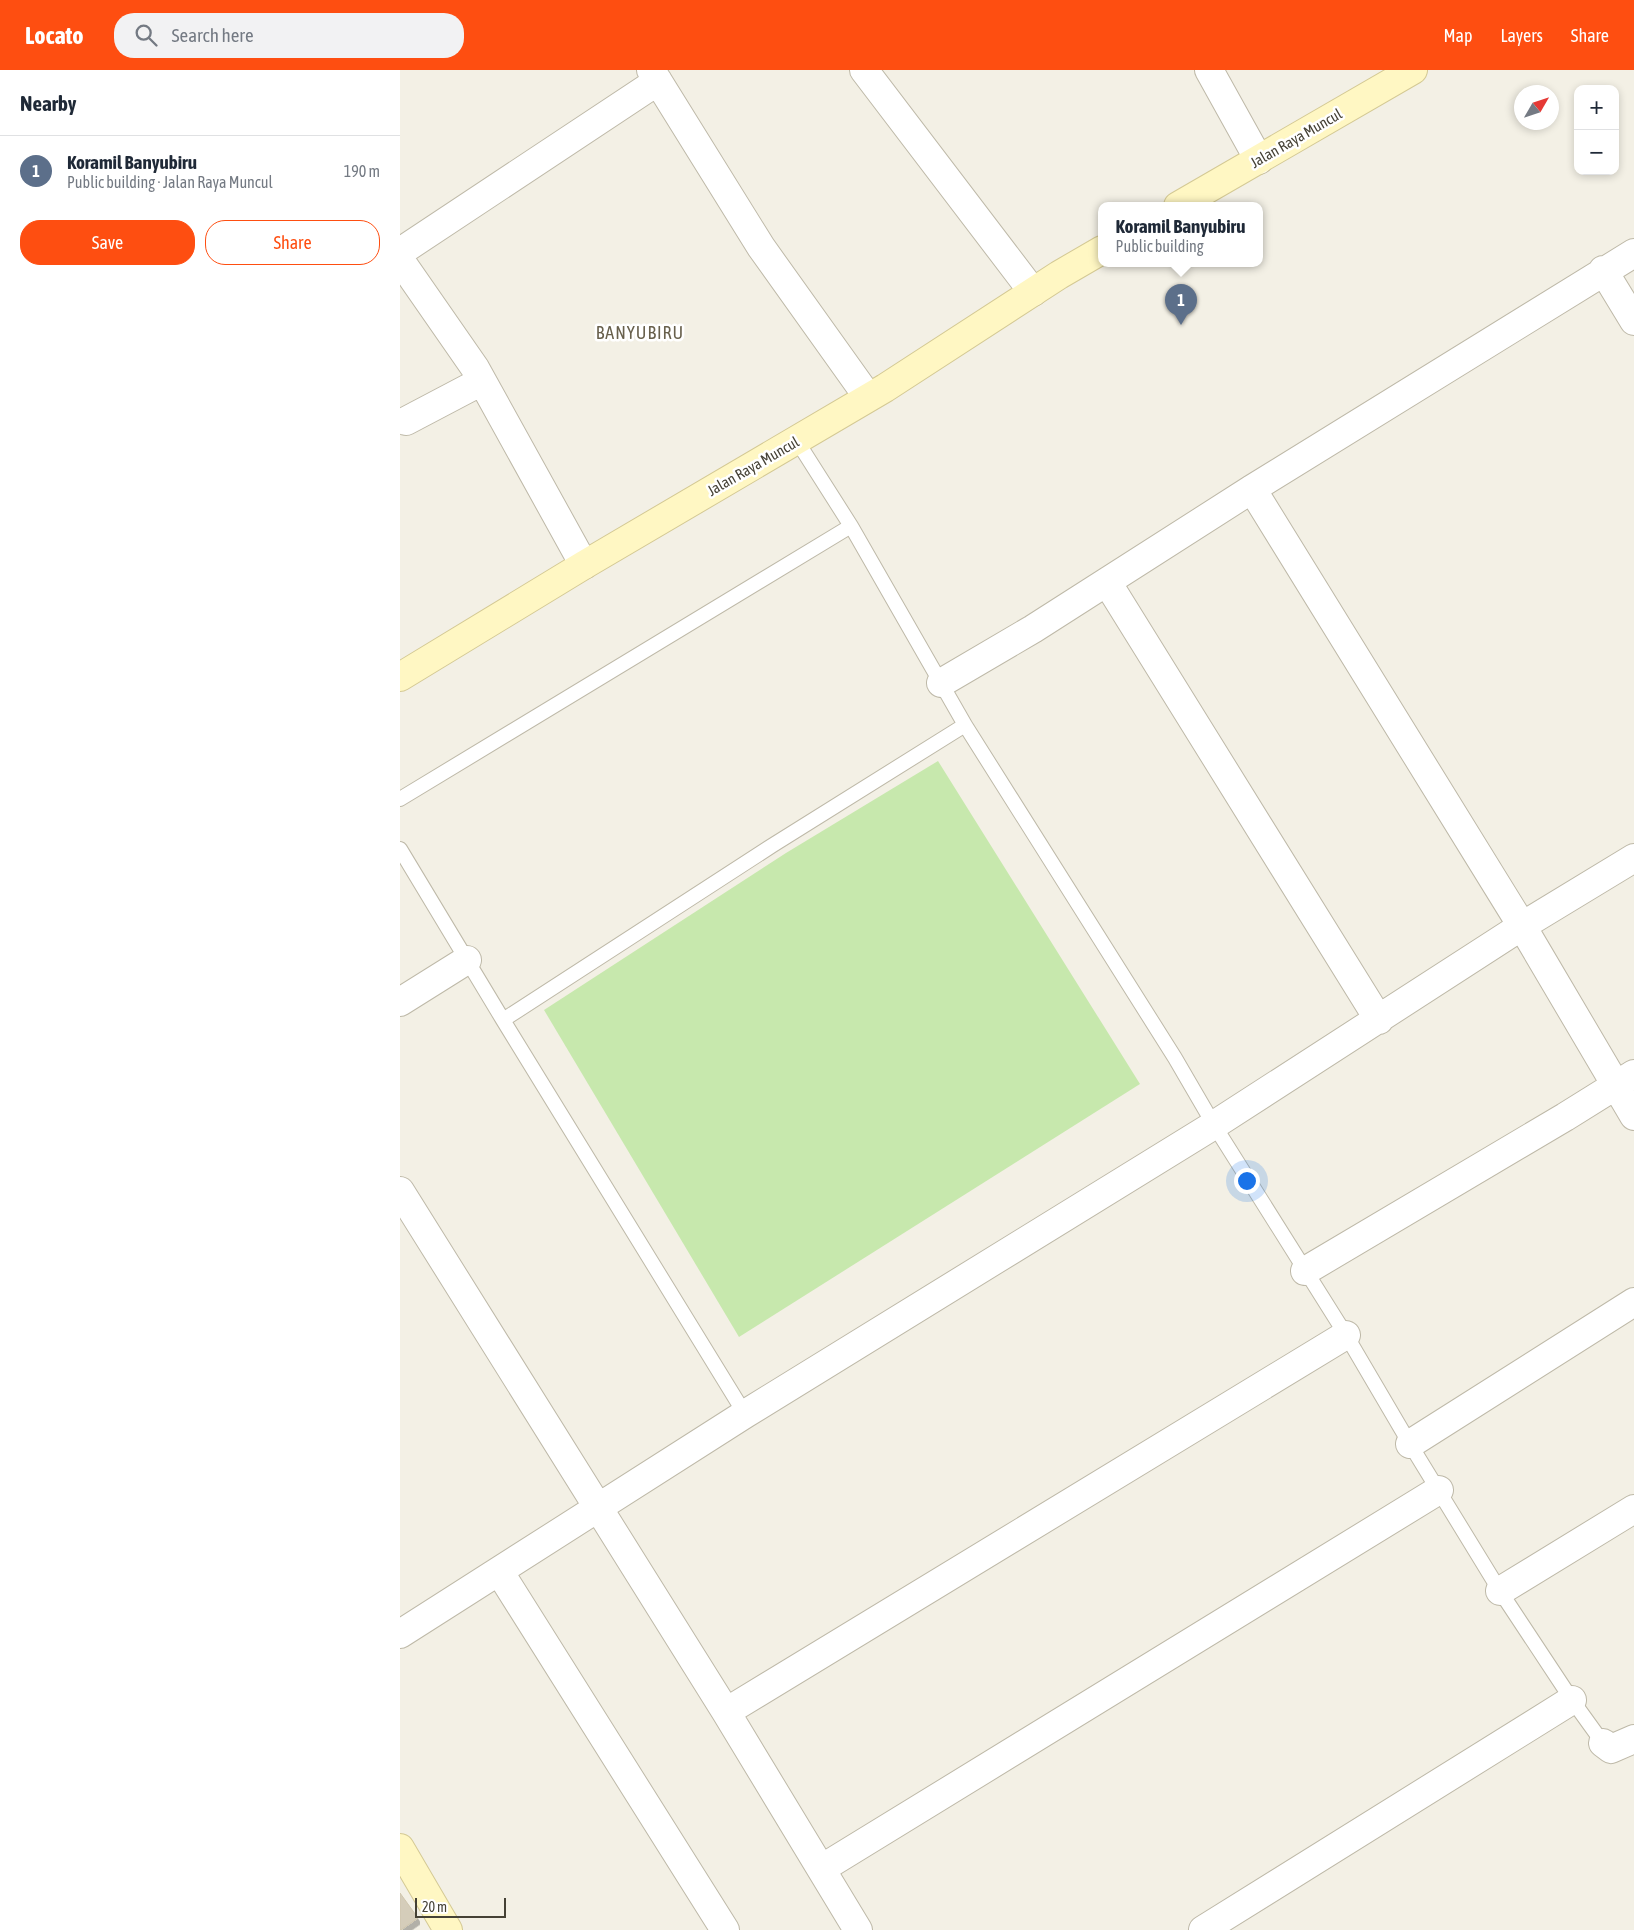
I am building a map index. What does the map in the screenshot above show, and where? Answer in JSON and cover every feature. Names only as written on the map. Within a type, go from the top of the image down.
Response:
[{"type":"main road","name":"Jalan Raya Muncul","points":[[1185,202],[1414,70]]},
{"type":"main road","name":"Jalan Raya Muncul","points":[[400,677],[584,565],[797,441],[1098,252]]},
{"type":"main road","points":[[400,1848],[448,1930]]},
{"type":"street","points":[[864,70],[1033,292]]},
{"type":"street","points":[[1209,70],[1259,160]]},
{"type":"street","points":[[400,252],[655,75],[761,246],[868,397]]},
{"type":"street","points":[[941,683],[1033,629],[1252,489],[1634,252]]},
{"type":"street","points":[[400,260],[475,368],[584,565]]},
{"type":"street","points":[[1603,270],[1634,321]]},
{"type":"street","points":[[406,421],[482,381]]},
{"type":"street","points":[[1252,489],[1522,926],[1625,1080],[1634,1116]]},
{"type":"street","points":[[1106,582],[1379,1020]]},
{"type":"street","points":[[400,1634],[745,1414],[1214,1125],[1522,926],[1634,858]]},
{"type":"street","points":[[400,1002],[467,960]]},
{"type":"street","points":[[1305,1271],[1625,1080]]},
{"type":"street","points":[[400,1191],[726,1712],[858,1930]]},
{"type":"street","points":[[1410,1444],[1634,1302]]},
{"type":"street","points":[[726,1712],[1346,1335]]},
{"type":"street","points":[[821,1869],[1438,1490]]},
{"type":"street","points":[[1500,1591],[1634,1509]]},
{"type":"street","points":[[499,1571],[725,1930]]},
{"type":"street","points":[[1203,1930],[1572,1700]]},
{"type":"street","points":[[1603,1743],[1611,1749],[1634,1739]]},
{"type":"lane","points":[[797,441],[851,526],[965,725],[1175,1058],[1214,1125],[1346,1335],[1500,1591],[1572,1700],[1603,1743]]},
{"type":"lane","points":[[400,799],[851,526]]},
{"type":"lane","points":[[503,1020],[965,725]]},
{"type":"lane","points":[[400,849],[745,1414]]},
{"type":"green space","points":[[938,761],[1140,1084],[739,1337],[544,1010],[786,853]]},
{"type":"building","points":[[400,1893],[418,1918],[401,1930],[400,1930]]},
{"type":"place","name":"Koramil Banyubiru","points":[[1181,325]]},
{"type":"district","name":"BANYUBIRU","points":[[640,332]]}]
